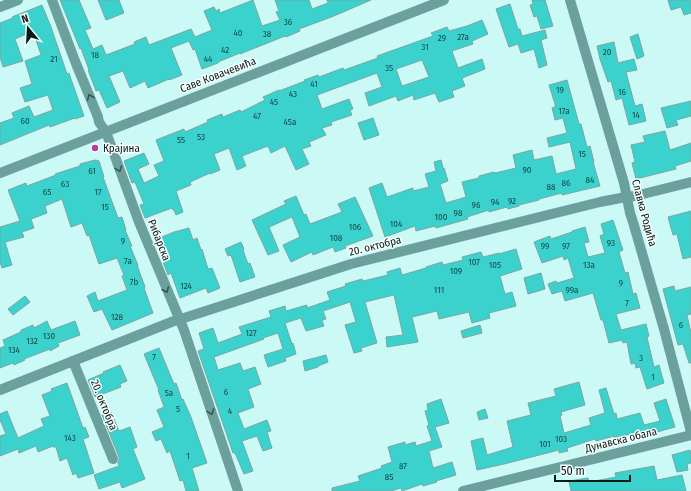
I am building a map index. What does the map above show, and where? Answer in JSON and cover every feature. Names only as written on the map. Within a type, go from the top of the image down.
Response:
[{"type":"street","points":[[0,7],[18,0]]},
{"type":"street","name":"Рибарска","points":[[52,0],[99,122],[106,132],[160,275],[184,330],[238,491]]},
{"type":"street","name":"Саве Ковачевића","points":[[0,173],[444,0]]},
{"type":"street","name":"Славка Родића","points":[[570,0],[624,183],[630,213],[664,329],[691,434]]},
{"type":"street","name":"20. октобра","points":[[0,390],[179,319],[351,264],[585,206],[635,196],[691,182]]},
{"type":"street","name":"20. октобра","points":[[72,361],[113,459]]},
{"type":"street","name":"Дунавска обала","points":[[464,491],[691,434]]},
{"type":"building","points":[[60,0],[79,0],[91,28],[85,30],[93,49],[102,45],[106,55],[135,44],[134,42],[146,37],[149,45],[191,29],[195,37],[212,30],[204,11],[214,7],[216,11],[219,9],[220,13],[253,0],[262,26],[280,20],[276,12],[279,11],[275,0],[309,0],[312,9],[328,3],[327,0],[371,0],[299,29],[300,31],[286,37],[285,36],[240,53],[202,69],[195,49],[193,50],[189,41],[171,48],[182,75],[148,88],[145,81],[130,88],[123,71],[109,76],[120,102],[107,108],[99,90],[96,91],[81,48],[80,49]]},
{"type":"building","points":[[98,0],[119,0],[124,13],[106,20]]},
{"type":"building","points":[[532,0],[545,0],[553,26],[541,29],[537,16],[534,17],[530,5],[533,4]]},
{"type":"building","points":[[668,0],[691,0],[691,13],[684,15],[681,7],[671,10]]},
{"type":"building","points":[[510,4],[518,29],[520,29],[522,36],[545,30],[547,38],[541,40],[547,65],[539,68],[534,49],[521,53],[518,44],[509,47],[496,9]]},
{"type":"building","points":[[42,5],[84,116],[50,127],[49,125],[0,145],[0,123],[14,118],[12,113],[29,106],[34,117],[53,110],[48,95],[25,102],[20,88],[32,84],[25,61],[41,55],[33,31],[15,39],[23,61],[3,67],[0,57],[0,23]]},
{"type":"building","points":[[482,20],[488,34],[472,41],[473,44],[452,51],[458,68],[482,59],[485,69],[462,78],[465,86],[452,91],[454,97],[439,102],[435,93],[414,100],[413,95],[398,101],[396,96],[369,106],[365,93],[382,87],[377,73],[317,95],[322,109],[349,99],[353,109],[350,110],[352,115],[331,122],[332,125],[322,128],[326,135],[309,142],[311,146],[302,149],[309,164],[296,170],[285,146],[271,153],[268,146],[242,156],[246,166],[237,170],[229,148],[214,154],[220,170],[190,182],[191,185],[176,191],[183,212],[176,215],[172,208],[145,218],[140,205],[144,204],[135,182],[132,183],[124,161],[144,153],[149,164],[138,169],[144,183],[159,176],[154,165],[164,161],[156,140],[184,129],[185,132],[222,114],[223,117],[240,110],[241,112],[265,100],[263,97],[279,90],[318,75],[319,77],[343,68],[344,70],[378,58],[377,56],[433,36],[431,33],[447,27],[449,31]],"holes":[[[422,60],[429,77],[402,86],[396,69]]]},
{"type":"building","points":[[638,34],[644,56],[637,59],[630,37]]},
{"type":"building","points":[[614,42],[618,63],[634,59],[637,70],[626,72],[635,106],[642,104],[646,121],[629,125],[622,98],[616,100],[611,81],[608,82],[597,46]]},
{"type":"building","points":[[567,80],[587,147],[590,146],[600,186],[562,195],[562,193],[508,209],[507,207],[489,212],[489,210],[467,217],[468,219],[436,228],[435,226],[416,231],[415,226],[385,237],[369,188],[382,183],[387,197],[413,188],[413,191],[429,187],[425,174],[436,171],[434,162],[441,160],[448,181],[440,184],[446,203],[466,197],[462,182],[479,178],[479,176],[494,172],[516,168],[513,155],[532,150],[534,160],[552,156],[556,174],[576,169],[570,142],[549,147],[547,138],[567,133],[563,118],[555,120],[552,108],[555,107],[555,104],[549,85]]},
{"type":"building","points":[[691,101],[691,116],[676,120],[678,125],[667,128],[661,108]]},
{"type":"building","points":[[373,118],[379,135],[364,140],[358,123]]},
{"type":"building","points":[[665,131],[670,150],[691,143],[691,161],[675,166],[676,169],[636,179],[632,163],[635,162],[631,145],[645,142],[643,136]]},
{"type":"building","points":[[95,160],[99,161],[103,177],[118,218],[122,217],[125,230],[132,246],[130,246],[138,265],[153,313],[112,330],[102,309],[94,312],[87,296],[95,292],[98,301],[127,290],[122,276],[124,275],[117,258],[99,264],[89,235],[87,236],[82,223],[71,227],[62,199],[45,206],[47,213],[31,219],[34,228],[22,232],[24,237],[5,242],[12,265],[2,268],[0,262],[0,227],[20,221],[8,190],[26,183],[27,186],[56,175],[55,174],[80,166],[80,164]]},
{"type":"building","points":[[296,196],[304,215],[306,214],[310,224],[342,212],[338,204],[355,197],[373,236],[345,246],[346,248],[335,252],[333,247],[313,255],[312,252],[291,262],[283,245],[300,237],[292,217],[269,227],[279,251],[268,255],[252,220],[286,204],[284,201]]},
{"type":"building","points":[[691,211],[691,257],[683,259],[677,234],[673,235],[668,217]]},
{"type":"building","points":[[613,220],[623,250],[619,252],[625,273],[628,272],[633,294],[636,293],[640,308],[616,314],[621,330],[646,324],[649,336],[647,337],[654,367],[659,365],[664,383],[647,389],[640,367],[636,368],[635,363],[631,364],[627,342],[623,343],[622,340],[609,343],[603,320],[601,320],[593,293],[565,301],[562,291],[552,294],[548,284],[574,278],[568,258],[564,260],[563,256],[542,263],[534,242],[550,236],[551,239],[585,227],[589,242],[584,243],[588,257],[605,253],[600,236],[604,234],[601,224]]},
{"type":"building","points":[[189,228],[193,240],[197,238],[208,269],[212,268],[220,288],[208,293],[206,288],[180,298],[171,273],[168,275],[163,262],[166,261],[157,239]]},
{"type":"building","points":[[241,242],[248,264],[250,263],[255,277],[240,282],[231,255],[228,256],[225,249]]},
{"type":"building","points":[[516,249],[522,269],[500,276],[505,294],[512,292],[516,306],[489,313],[490,318],[472,323],[469,312],[439,319],[437,311],[412,317],[418,342],[387,347],[386,337],[403,335],[394,295],[365,302],[377,343],[361,348],[362,351],[354,353],[345,325],[356,322],[350,302],[323,311],[326,319],[322,320],[324,326],[306,331],[301,318],[285,323],[296,354],[285,358],[286,361],[268,367],[264,355],[283,349],[278,333],[214,357],[218,370],[240,363],[243,371],[255,367],[261,384],[248,389],[254,407],[238,413],[244,429],[267,420],[271,431],[267,432],[272,448],[263,451],[257,436],[242,441],[253,471],[244,474],[235,453],[233,453],[198,351],[204,349],[199,333],[213,328],[218,343],[242,334],[239,327],[271,317],[269,311],[285,306],[286,311],[307,305],[307,308],[330,300],[327,292],[346,286],[345,284],[362,279],[363,281],[388,275],[387,272],[400,268],[402,275],[442,262],[443,265],[463,260],[462,257],[481,252],[483,257]]},
{"type":"building","points":[[541,273],[545,289],[528,294],[524,278]]},
{"type":"building","points":[[674,286],[675,291],[691,287],[691,314],[687,315],[691,333],[691,363],[689,363],[683,344],[678,345],[663,289]]},
{"type":"building","points":[[25,296],[30,302],[13,315],[8,309]]},
{"type":"building","points":[[47,321],[51,330],[75,321],[80,335],[58,343],[59,346],[50,351],[50,349],[24,359],[25,360],[14,365],[13,363],[0,368],[0,348],[5,346],[3,340],[21,332],[21,330],[33,325],[34,328]]},
{"type":"building","points":[[480,325],[482,333],[463,338],[461,331]]},
{"type":"building","points":[[159,348],[174,384],[176,383],[182,400],[183,399],[191,417],[207,463],[192,468],[199,491],[186,491],[183,480],[180,481],[170,451],[167,453],[161,439],[156,441],[152,432],[164,427],[157,410],[164,407],[159,390],[144,354]]},
{"type":"building","points":[[326,355],[328,362],[305,371],[303,361]]},
{"type":"building","points":[[120,365],[127,381],[120,384],[121,387],[95,397],[88,380]]},
{"type":"building","points":[[579,382],[585,405],[561,412],[562,415],[560,416],[564,433],[591,425],[589,418],[605,413],[599,390],[606,388],[617,419],[640,413],[644,425],[660,421],[654,403],[666,399],[675,427],[636,438],[635,433],[614,438],[614,436],[596,441],[595,439],[567,448],[568,451],[559,453],[559,450],[477,470],[471,441],[483,438],[487,455],[513,447],[507,421],[531,415],[528,403],[556,396],[554,389]]},
{"type":"building","points":[[67,383],[83,428],[85,427],[89,437],[83,439],[94,473],[78,478],[76,473],[73,475],[67,458],[60,461],[56,447],[53,446],[38,452],[36,446],[19,453],[18,449],[0,456],[0,436],[6,434],[0,420],[0,414],[7,411],[18,438],[44,426],[41,419],[50,416],[42,395],[52,391],[51,389]]},
{"type":"building","points":[[441,399],[449,423],[435,427],[442,447],[429,451],[433,468],[452,462],[456,475],[436,481],[437,482],[423,486],[422,484],[402,491],[401,488],[391,491],[332,491],[332,488],[360,481],[358,476],[382,468],[381,466],[392,462],[388,447],[405,442],[405,445],[415,442],[416,446],[432,441],[427,426],[429,425],[425,411],[428,410],[427,404]]},
{"type":"building","points":[[485,409],[488,418],[479,420],[477,412]]},
{"type":"building","points":[[111,412],[119,431],[130,427],[137,447],[133,449],[145,479],[122,488],[120,482],[99,489],[94,475],[119,466],[119,457],[102,415]]},
{"type":"building","points":[[690,450],[691,463],[687,464],[688,470],[677,472],[672,455]]},
{"type":"building","points":[[654,466],[657,480],[682,475],[686,491],[571,491],[569,481],[588,478],[589,482],[616,477],[615,473]]},
{"type":"place","name":"Крајина","points":[[95,148]]}]
